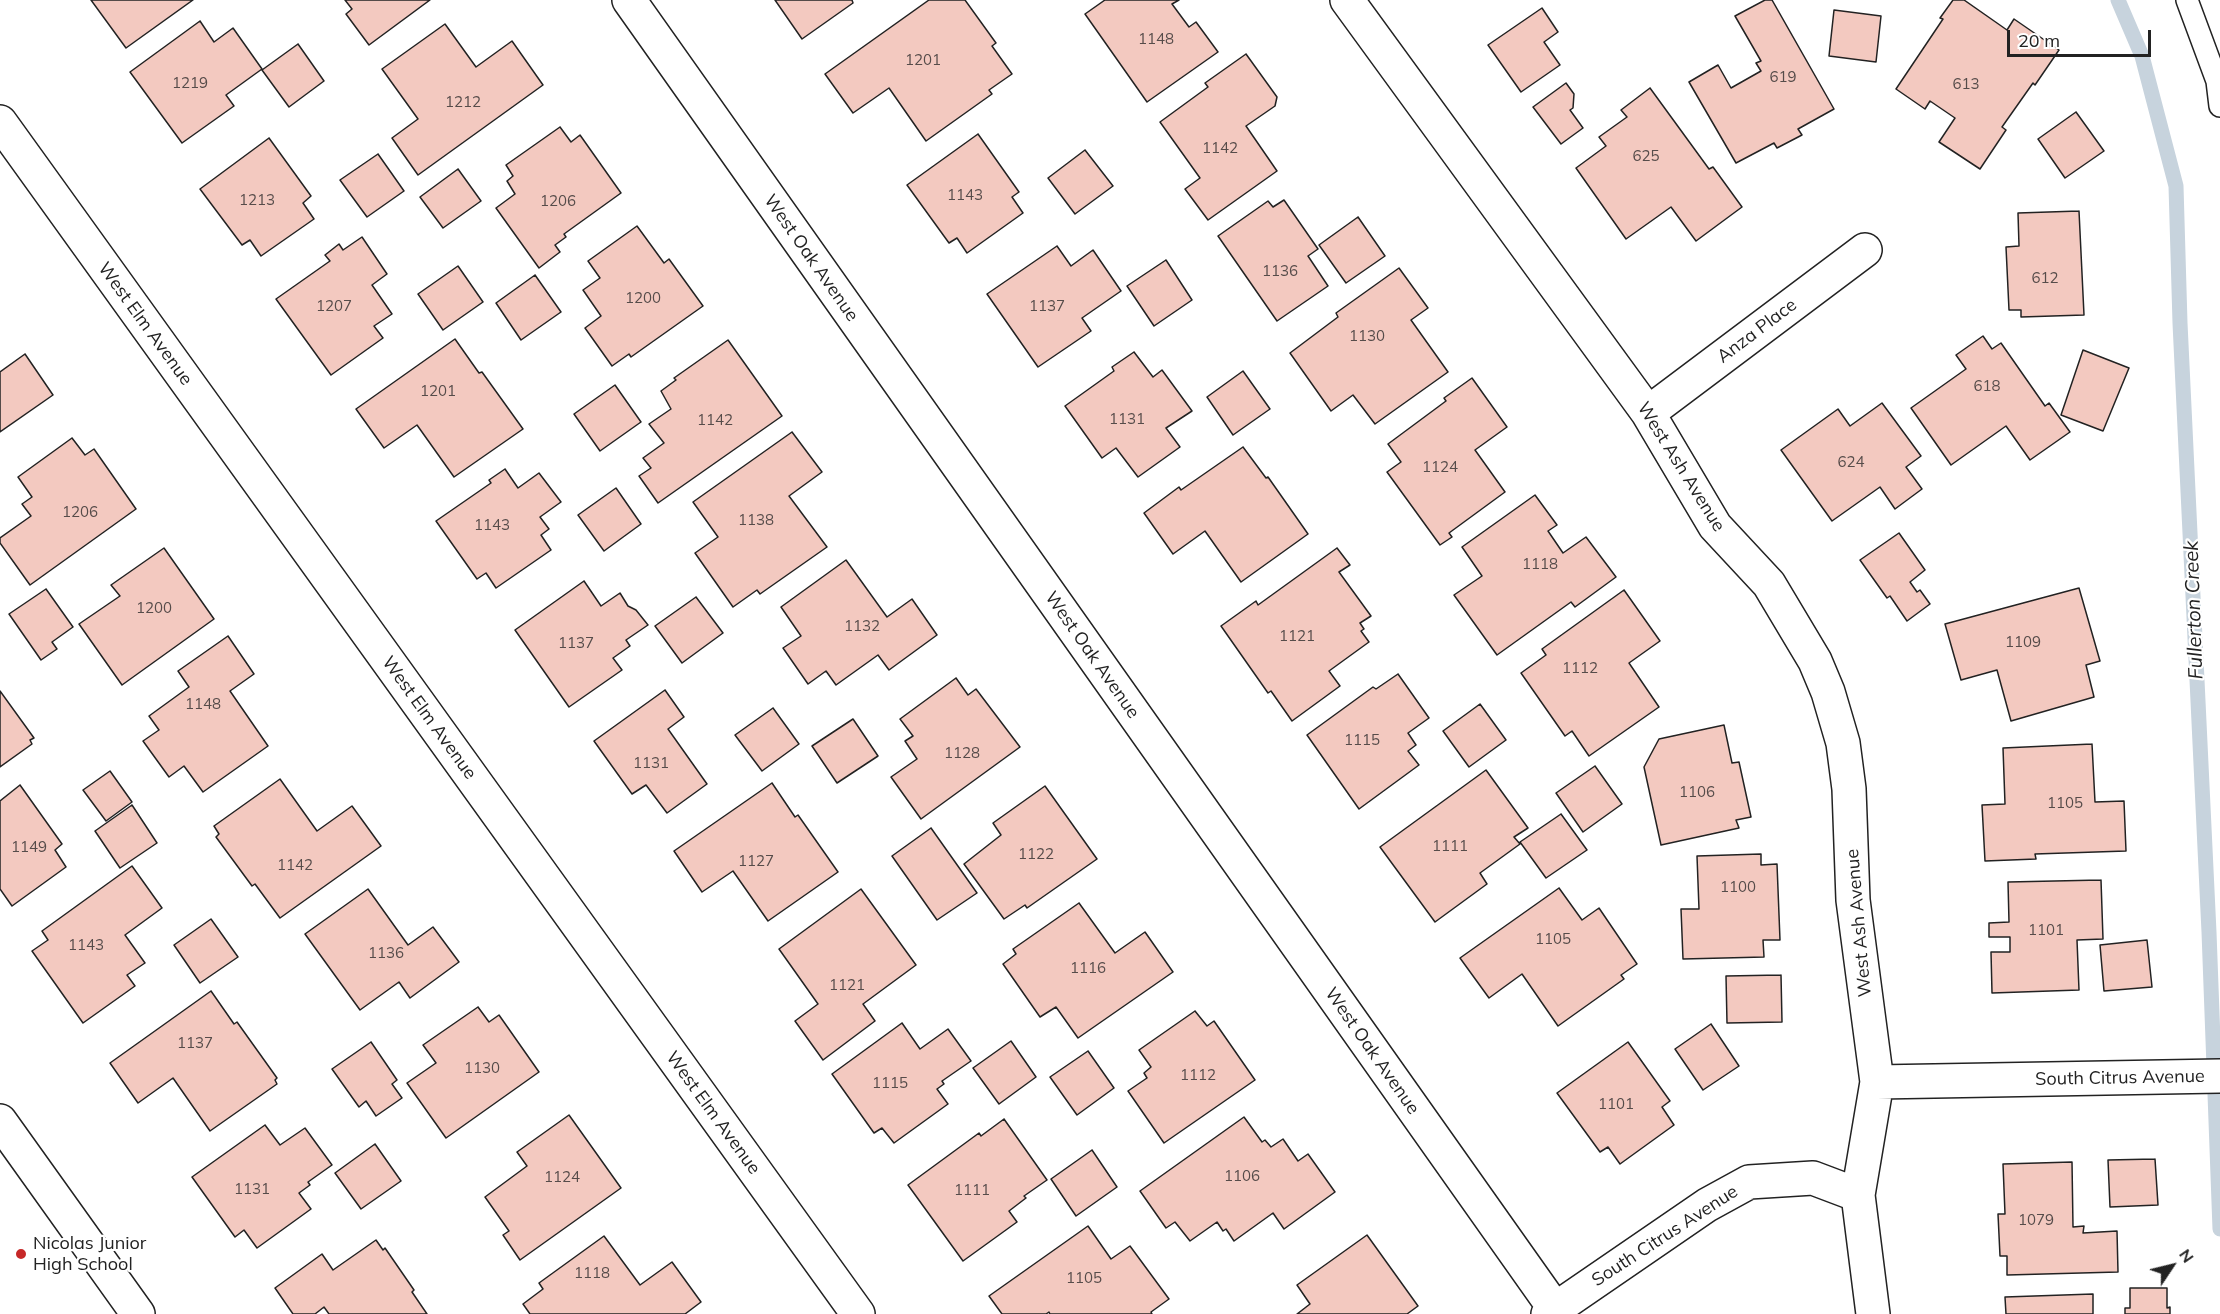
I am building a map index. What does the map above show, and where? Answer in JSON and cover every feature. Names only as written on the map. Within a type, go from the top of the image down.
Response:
[{"type":"street","name":"West Oak Avenue","points":[[629,0],[1552,1312]]},
{"type":"street","name":"West Ash Avenue","points":[[1347,0],[1648,413],[1715,526],[1769,584],[1815,661],[1828,692],[1842,743],[1849,789],[1853,900],[1877,1082],[1858,1195],[1873,1314]]},
{"type":"street","name":"West Elm Avenue","points":[[0,122],[858,1314]]},
{"type":"street","name":"Anza Place","points":[[1648,413],[1865,250]]},
{"type":"street","name":"South Citrus Avenue","points":[[1877,1082],[2220,1076]]},
{"type":"street","points":[[0,1121],[138,1314]]},
{"type":"street","name":"South Citrus Avenue","points":[[1552,1312],[1707,1204],[1749,1182],[1813,1178],[1858,1195]]},
{"type":"lane","points":[[2187,0],[2217,81],[2220,106]]},
{"type":"building","points":[[91,0],[193,0],[126,48]]},
{"type":"building","points":[[345,0],[430,0],[369,45],[346,14],[352,9]]},
{"type":"building","points":[[775,0],[852,0],[853,3],[802,39]]},
{"type":"building","points":[[929,0],[965,0],[996,43],[992,46],[1012,74],[989,90],[992,94],[926,141],[889,88],[853,113],[825,74]]},
{"type":"building","points":[[1105,0],[1179,0],[1172,4],[1189,27],[1196,22],[1218,52],[1147,102],[1085,14]]},
{"type":"building","points":[[1765,0],[1772,0],[1834,109],[1798,129],[1802,135],[1777,148],[1774,143],[1736,163],[1689,82],[1718,65],[1731,88],[1761,71],[1756,63],[1761,61],[1735,16]]},
{"type":"building","points":[[1953,0],[1964,0],[2007,30],[2014,19],[2059,50],[2002,127],[2006,130],[1980,169],[1939,142],[1955,118],[1930,101],[1925,109],[1896,89],[1943,19],[1940,18]]},
{"type":"building","points":[[1542,8],[1558,32],[1544,42],[1560,65],[1521,92],[1488,45]]},
{"type":"building","points":[[1834,10],[1881,16],[1876,62],[1829,56]]},
{"type":"building","points":[[200,21],[214,42],[233,28],[262,69],[226,95],[234,106],[182,143],[130,72]]},
{"type":"building","points":[[445,24],[476,67],[512,41],[543,85],[418,175],[392,138],[418,119],[382,69]]},
{"type":"building","points":[[298,44],[324,81],[289,107],[262,70]]},
{"type":"building","points":[[1246,54],[1277,97],[1275,106],[1246,126],[1277,171],[1208,220],[1185,189],[1200,178],[1160,122],[1208,87],[1205,83]]},
{"type":"building","points":[[1566,83],[1574,94],[1573,108],[1570,110],[1583,128],[1561,144],[1533,107]]},
{"type":"building","points":[[1650,88],[1709,169],[1713,167],[1742,207],[1696,241],[1671,207],[1626,239],[1576,168],[1606,146],[1599,137],[1627,117],[1621,110]]},
{"type":"building","points":[[2076,112],[2104,151],[2065,178],[2038,139]]},
{"type":"building","points":[[560,127],[571,142],[580,135],[621,193],[564,234],[566,237],[555,245],[560,252],[539,268],[496,208],[515,194],[507,181],[513,176],[506,165]]},
{"type":"building","points":[[978,134],[1019,192],[1012,197],[1023,213],[967,253],[957,238],[949,243],[907,185]]},
{"type":"building","points":[[269,138],[311,196],[303,203],[314,219],[261,256],[250,240],[242,245],[200,189]]},
{"type":"building","points":[[1085,150],[1113,186],[1075,214],[1048,178]]},
{"type":"building","points":[[378,154],[404,191],[367,217],[340,180]]},
{"type":"building","points":[[458,169],[481,201],[443,228],[420,197]]},
{"type":"building","points":[[1284,200],[1318,249],[1308,256],[1328,286],[1277,321],[1218,236],[1268,201],[1273,207]]},
{"type":"building","points":[[2079,211],[2084,315],[2021,317],[2021,310],[2009,310],[2006,247],[2019,246],[2018,213]]},
{"type":"building","points":[[1358,217],[1385,256],[1346,283],[1319,245]]},
{"type":"building","points":[[637,226],[664,263],[669,259],[703,306],[631,357],[629,354],[612,366],[585,328],[601,316],[583,290],[600,278],[588,261]]},
{"type":"building","points":[[362,237],[387,274],[372,285],[392,314],[374,326],[383,338],[331,375],[276,299],[330,261],[325,255],[339,244],[343,250]]},
{"type":"building","points":[[1057,246],[1071,266],[1093,250],[1121,291],[1082,318],[1091,331],[1038,367],[987,294]]},
{"type":"building","points":[[1166,260],[1192,300],[1154,326],[1127,286]]},
{"type":"building","points":[[458,266],[483,302],[443,330],[418,294]]},
{"type":"building","points":[[1399,268],[1428,308],[1411,320],[1448,372],[1375,424],[1353,395],[1331,411],[1290,353],[1338,317],[1336,313]]},
{"type":"building","points":[[535,275],[561,312],[521,340],[496,303]]},
{"type":"building","points":[[1983,336],[1992,349],[2001,343],[2045,406],[2049,403],[2070,432],[2030,460],[2006,426],[1951,465],[1911,408],[1966,369],[1956,355]]},
{"type":"building","points":[[455,339],[523,429],[454,477],[417,425],[384,448],[356,409]]},
{"type":"building","points":[[728,340],[782,416],[658,503],[639,476],[651,468],[643,458],[664,443],[649,424],[671,409],[661,391],[676,380],[674,378]]},
{"type":"building","points":[[2083,350],[2129,368],[2103,431],[2061,415]]},
{"type":"building","points":[[1134,352],[1153,377],[1162,370],[1192,411],[1166,428],[1180,447],[1138,477],[1116,448],[1102,458],[1065,406],[1114,371],[1112,367]]},
{"type":"building","points":[[25,354],[53,395],[0,432],[0,372]]},
{"type":"building","points":[[1243,371],[1270,409],[1233,435],[1207,397]]},
{"type":"building","points":[[1472,378],[1507,427],[1475,450],[1505,492],[1449,533],[1452,537],[1440,545],[1387,472],[1401,462],[1388,444],[1446,401],[1444,398]]},
{"type":"building","points":[[615,385],[641,422],[600,451],[574,414]]},
{"type":"building","points":[[1882,403],[1921,456],[1906,467],[1922,489],[1895,509],[1880,487],[1832,521],[1781,450],[1838,409],[1850,426]]},
{"type":"building","points":[[792,432],[822,472],[789,496],[827,547],[760,594],[757,590],[733,607],[695,553],[718,537],[693,502]]},
{"type":"building","points":[[72,438],[85,455],[94,449],[136,509],[30,585],[0,543],[0,538],[31,516],[22,504],[32,497],[18,477]]},
{"type":"building","points":[[1243,447],[1266,478],[1268,477],[1308,534],[1241,582],[1205,531],[1173,554],[1144,513],[1179,487],[1181,490]]},
{"type":"building","points":[[505,469],[518,488],[539,473],[561,502],[540,517],[549,529],[541,535],[551,550],[496,588],[486,573],[477,579],[436,521],[491,483],[489,480]]},
{"type":"building","points":[[616,488],[641,524],[604,551],[578,515]]},
{"type":"building","points":[[1535,495],[1557,525],[1548,531],[1563,553],[1586,537],[1616,577],[1575,607],[1571,602],[1497,655],[1454,595],[1482,576],[1462,547]]},
{"type":"building","points":[[1899,533],[1925,570],[1910,582],[1917,592],[1920,590],[1930,604],[1907,621],[1890,596],[1887,598],[1860,560]]},
{"type":"building","points":[[164,548],[214,619],[122,685],[79,624],[120,596],[111,585]]},
{"type":"building","points":[[1337,548],[1350,565],[1339,572],[1371,616],[1360,623],[1364,629],[1361,631],[1369,642],[1329,671],[1340,686],[1292,721],[1271,691],[1268,693],[1221,626],[1256,601],[1258,605]]},
{"type":"building","points":[[846,560],[887,617],[912,599],[937,635],[889,670],[878,655],[836,685],[826,671],[808,684],[783,648],[801,636],[781,607]]},
{"type":"building","points":[[584,581],[601,606],[620,593],[628,606],[636,610],[648,625],[626,640],[630,646],[613,658],[622,670],[569,707],[515,630]]},
{"type":"building","points":[[2079,588],[2100,661],[2086,665],[2094,697],[2011,721],[1997,670],[1961,680],[1945,624]]},
{"type":"building","points":[[46,589],[73,627],[52,642],[57,649],[41,660],[9,614]]},
{"type":"building","points":[[1624,590],[1660,641],[1629,663],[1659,707],[1589,756],[1572,731],[1565,736],[1521,673],[1546,655],[1542,649]]},
{"type":"building","points":[[696,597],[723,633],[682,663],[655,626]]},
{"type":"building","points":[[228,636],[254,674],[230,691],[268,746],[203,792],[184,766],[169,777],[143,741],[159,730],[149,716],[189,687],[178,671]]},
{"type":"building","points":[[1398,674],[1429,718],[1408,733],[1416,745],[1408,751],[1419,765],[1359,809],[1307,735],[1373,687],[1376,689]]},
{"type":"building","points":[[956,678],[968,695],[976,689],[1020,747],[921,819],[891,777],[917,759],[905,741],[913,736],[900,719]]},
{"type":"building","points":[[665,690],[684,717],[668,729],[707,784],[667,813],[646,785],[632,794],[594,741]]},
{"type":"building","points":[[0,691],[34,738],[30,740],[32,744],[0,767]]},
{"type":"building","points":[[1480,704],[1506,740],[1469,767],[1443,731]]},
{"type":"building","points":[[773,708],[799,744],[762,771],[735,735]]},
{"type":"building","points":[[853,719],[878,756],[837,783],[812,746]]},
{"type":"building","points":[[1724,725],[1732,763],[1739,762],[1751,817],[1736,820],[1739,828],[1661,845],[1644,767],[1659,739]]},
{"type":"building","points":[[2092,744],[2095,802],[2124,801],[2126,851],[2035,854],[2036,859],[1985,861],[1982,805],[2005,804],[2003,748]]},
{"type":"building","points":[[1595,766],[1622,804],[1583,832],[1556,793]]},
{"type":"building","points":[[1486,770],[1528,828],[1514,837],[1520,844],[1480,873],[1487,884],[1435,922],[1380,847]]},
{"type":"building","points":[[110,771],[132,802],[106,821],[83,790]]},
{"type":"building","points":[[280,779],[317,831],[352,806],[381,846],[280,918],[255,884],[252,886],[216,837],[219,834],[214,826]]},
{"type":"building","points":[[772,783],[795,817],[798,815],[838,872],[768,921],[733,871],[702,892],[674,851]]},
{"type":"building","points":[[20,785],[62,844],[55,850],[66,867],[12,906],[0,889],[0,801]]},
{"type":"building","points":[[1045,786],[1097,859],[1027,908],[1025,905],[1004,919],[964,864],[1001,835],[993,823]]},
{"type":"building","points":[[132,805],[157,843],[120,868],[95,831]]},
{"type":"building","points":[[1561,814],[1587,850],[1546,878],[1520,842]]},
{"type":"building","points":[[931,828],[977,893],[937,920],[892,856]]},
{"type":"building","points":[[1761,854],[1761,865],[1777,864],[1780,940],[1763,940],[1764,957],[1683,959],[1681,909],[1699,909],[1697,856]]},
{"type":"building","points":[[132,866],[162,908],[125,935],[145,963],[127,975],[135,986],[83,1023],[32,951],[48,940],[42,931]]},
{"type":"building","points":[[2101,880],[2103,939],[2077,940],[2079,990],[1992,993],[1991,952],[2010,952],[2010,937],[1989,937],[1989,923],[2009,922],[2008,882]]},
{"type":"building","points":[[1559,888],[1582,920],[1599,908],[1637,964],[1621,975],[1624,979],[1558,1026],[1522,974],[1489,998],[1460,958]]},
{"type":"building","points":[[368,889],[408,945],[433,927],[459,962],[410,998],[399,982],[360,1010],[305,934]]},
{"type":"building","points":[[861,889],[916,965],[863,1004],[875,1021],[823,1060],[795,1021],[818,1004],[779,949]]},
{"type":"building","points":[[1079,903],[1115,953],[1145,932],[1173,972],[1078,1038],[1056,1007],[1040,1017],[1003,964],[1016,954],[1013,949]]},
{"type":"building","points":[[211,919],[238,957],[200,983],[174,945]]},
{"type":"building","points":[[2147,940],[2152,987],[2104,991],[2100,945]]},
{"type":"building","points":[[1781,975],[1782,1022],[1727,1023],[1726,976]]},
{"type":"building","points":[[211,991],[234,1024],[237,1022],[277,1078],[275,1080],[277,1084],[210,1131],[173,1078],[138,1103],[110,1063]]},
{"type":"building","points":[[478,1007],[489,1022],[499,1015],[539,1072],[446,1138],[407,1083],[436,1063],[423,1045]]},
{"type":"building","points":[[1195,1011],[1207,1026],[1214,1021],[1255,1080],[1164,1143],[1128,1091],[1147,1078],[1144,1073],[1151,1067],[1139,1050]]},
{"type":"building","points":[[902,1023],[920,1049],[948,1029],[971,1061],[942,1081],[944,1084],[937,1089],[948,1104],[894,1143],[882,1128],[874,1133],[832,1074]]},
{"type":"building","points":[[1711,1024],[1739,1066],[1703,1090],[1675,1049]]},
{"type":"building","points":[[1011,1041],[1036,1077],[999,1104],[973,1068]]},
{"type":"building","points":[[371,1042],[397,1080],[392,1084],[402,1098],[376,1116],[366,1101],[359,1107],[332,1069]]},
{"type":"building","points":[[1628,1042],[1670,1101],[1662,1107],[1674,1125],[1620,1164],[1608,1147],[1600,1152],[1557,1093]]},
{"type":"building","points":[[1088,1051],[1114,1088],[1077,1115],[1050,1077]]},
{"type":"building","points":[[569,1115],[621,1188],[520,1260],[503,1235],[509,1231],[485,1197],[527,1166],[517,1152]]},
{"type":"building","points":[[1244,1117],[1262,1142],[1265,1140],[1271,1147],[1283,1139],[1298,1161],[1308,1154],[1335,1192],[1284,1229],[1273,1213],[1234,1241],[1226,1229],[1223,1231],[1217,1222],[1190,1241],[1175,1222],[1166,1228],[1140,1191]]},
{"type":"building","points":[[1004,1119],[1047,1180],[1024,1196],[1026,1198],[1009,1211],[1017,1222],[963,1261],[908,1185],[979,1133],[981,1136]]},
{"type":"building","points":[[265,1125],[280,1145],[305,1128],[332,1165],[308,1182],[310,1185],[299,1193],[311,1209],[257,1248],[244,1230],[235,1237],[192,1177]]},
{"type":"building","points":[[375,1144],[401,1181],[361,1209],[335,1173]]},
{"type":"building","points":[[1092,1150],[1117,1187],[1076,1216],[1051,1179]]},
{"type":"building","points":[[2155,1159],[2158,1205],[2110,1207],[2108,1160]]},
{"type":"building","points":[[2072,1162],[2073,1227],[2084,1226],[2083,1233],[2117,1231],[2118,1272],[2007,1275],[2007,1256],[2000,1256],[1998,1214],[2005,1214],[2003,1164]]},
{"type":"building","points":[[1088,1226],[1111,1259],[1130,1246],[1169,1299],[1151,1312],[1152,1314],[1050,1314],[1049,1312],[1046,1314],[1002,1314],[989,1296]]},
{"type":"building","points":[[1367,1235],[1418,1306],[1407,1314],[1297,1314],[1310,1304],[1297,1285]]},
{"type":"building","points":[[604,1236],[640,1285],[672,1262],[701,1302],[685,1314],[530,1314],[523,1304],[543,1289],[539,1283]]},
{"type":"building","points":[[376,1240],[383,1250],[385,1248],[414,1290],[412,1292],[427,1314],[329,1314],[324,1307],[315,1314],[293,1314],[275,1288],[322,1254],[333,1270]]},
{"type":"building","points":[[2130,1288],[2167,1288],[2167,1308],[2170,1307],[2170,1314],[2125,1314],[2125,1308],[2130,1308]]},
{"type":"building","points":[[2093,1294],[2093,1314],[2006,1314],[2005,1297]]},
{"type":"waterway","name":"Fullerton Creek","points":[[2118,0],[2142,56],[2176,186],[2220,1229]]},
{"type":"place","name":"Nicolas Junior High School","points":[[21,1254]]}]
